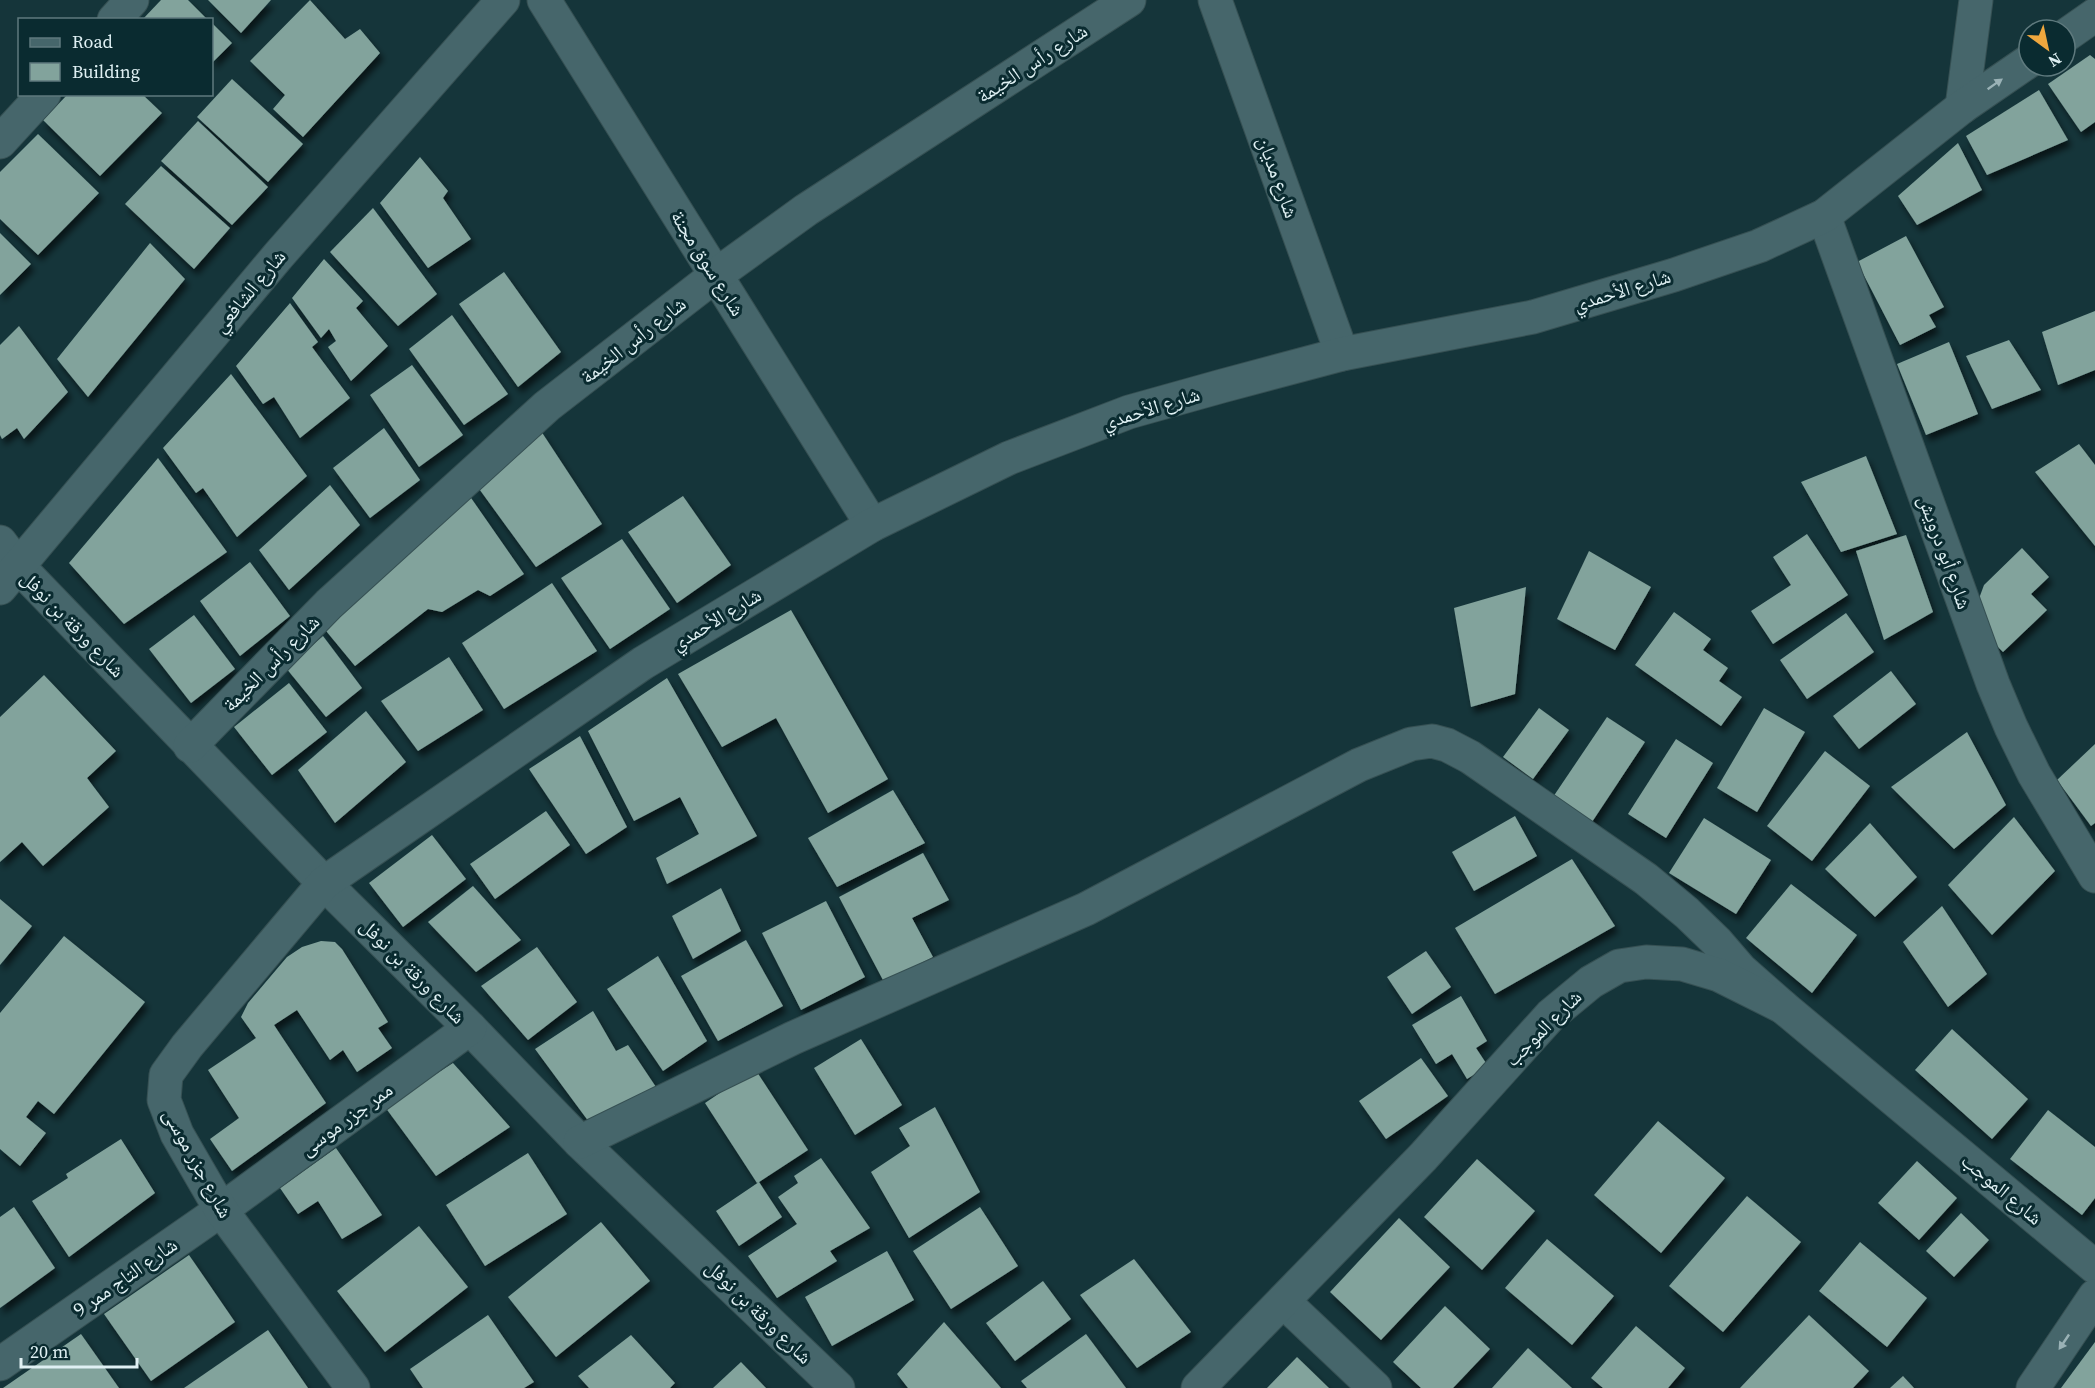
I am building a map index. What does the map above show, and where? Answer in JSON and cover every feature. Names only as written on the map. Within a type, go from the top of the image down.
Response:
[{"type":"street","points":[[116,18],[132,0]]},
{"type":"street","name":"شارع الشافعي","points":[[6,566],[504,0]]},
{"type":"street","name":"شارع سوق مجنة","points":[[544,0],[872,525]]},
{"type":"street","name":"شارع رأس الخيمة","points":[[190,746],[329,604],[547,406],[716,275],[806,210],[1129,0]]},
{"type":"street","name":"شارع مديان","points":[[1215,0],[1342,354]]},
{"type":"street","points":[[1962,107],[1976,0]]},
{"type":"street","points":[[2077,28],[2095,15]]},
{"type":"street","name":"شارع الأحمدي","points":[[324,883],[644,663],[872,525],[1009,458],[1129,412],[1342,354],[1533,317],[1674,275],[1759,246],[1824,216],[1962,107],[2017,69]]},
{"type":"street","points":[[0,142],[42,96]]},
{"type":"street","name":"شارع أبو درويش","points":[[1824,216],[1993,684],[2034,774],[2095,876]]},
{"type":"street","name":"شارع ورقة بن نوفل","points":[[6,566],[190,746],[580,1142],[838,1388]]},
{"type":"street","points":[[580,1142],[794,1038],[1086,909],[1359,765],[1411,744],[1432,741],[1447,745],[1470,757],[1646,879],[1687,913],[1741,970],[1783,1007]]},
{"type":"street","name":"شارع جزر موسى","points":[[324,883],[187,1046],[166,1075],[164,1100],[177,1134],[221,1209],[353,1388]]},
{"type":"street","name":"شارع الموجب","points":[[1198,1388],[1423,1156],[1551,1015],[1591,982],[1619,966],[1646,962],[1682,964],[1719,975],[1783,1007],[2095,1267]]},
{"type":"street","name":"ممر جزر موسى","points":[[221,1209],[470,1028]]},
{"type":"street","name":"شارع التاج ممر 9","points":[[0,1365],[221,1209]]},
{"type":"street","points":[[2033,1388],[2095,1296]]},
{"type":"street","points":[[1283,1301],[1375,1388]]},
{"type":"building","points":[[161,0],[188,0],[206,18],[144,18]]},
{"type":"building","points":[[208,0],[271,0],[241,33]]},
{"type":"building","points":[[310,0],[345,39],[360,29],[380,53],[303,137],[273,109],[285,95],[250,61]]},
{"type":"building","points":[[213,24],[232,43],[213,62]]},
{"type":"building","points":[[2090,55],[2095,59],[2095,122],[2081,132],[2048,84],[2057,78],[2077,78],[2077,64]]},
{"type":"building","points":[[232,79],[303,144],[268,182],[197,117]]},
{"type":"building","points":[[2039,90],[2068,140],[1987,175],[1966,136]]},
{"type":"building","points":[[66,96],[144,96],[162,113],[100,176],[43,120]]},
{"type":"building","points":[[198,121],[268,187],[232,225],[161,161]]},
{"type":"building","points":[[38,134],[99,193],[38,255],[0,219],[0,172]]},
{"type":"building","points":[[1958,143],[1982,190],[1917,225],[1898,196]]},
{"type":"building","points":[[420,157],[448,191],[443,198],[471,239],[428,268],[380,203]]},
{"type":"building","points":[[161,166],[230,228],[194,269],[125,204]]},
{"type":"building","points":[[373,208],[437,294],[398,326],[330,252]]},
{"type":"building","points":[[0,233],[31,264],[0,295]]},
{"type":"building","points":[[1906,236],[1944,307],[1929,315],[1936,327],[1900,345],[1857,262]]},
{"type":"building","points":[[150,243],[185,279],[88,397],[57,359]]},
{"type":"building","points":[[324,259],[363,301],[356,308],[388,346],[351,381],[328,347],[336,341],[329,329],[321,338],[292,298]]},
{"type":"building","points":[[504,272],[561,352],[518,387],[459,304]]},
{"type":"building","points":[[290,303],[318,342],[312,347],[350,398],[300,438],[274,397],[263,404],[236,366]]},
{"type":"building","points":[[2095,311],[2095,370],[2058,385],[2042,332]]},
{"type":"building","points":[[452,315],[508,394],[464,425],[409,349]]},
{"type":"building","points":[[19,326],[68,392],[24,439],[17,428],[2,439],[0,435],[0,345]]},
{"type":"building","points":[[2009,340],[2041,390],[1992,409],[1966,356]]},
{"type":"building","points":[[1949,342],[1978,414],[1926,435],[1897,364]]},
{"type":"building","points":[[412,365],[463,435],[419,467],[370,395]]},
{"type":"building","points":[[231,374],[307,476],[237,537],[203,488],[196,493],[163,448]]},
{"type":"building","points":[[384,428],[420,480],[370,518],[333,468]]},
{"type":"building","points":[[541,431],[602,524],[536,567],[477,486]]},
{"type":"building","points":[[2079,444],[2095,465],[2095,546],[2035,472]]},
{"type":"building","points":[[1866,456],[1897,534],[1841,552],[1801,482]]},
{"type":"building","points":[[158,458],[227,552],[124,624],[69,563]]},
{"type":"building","points":[[330,485],[360,525],[289,590],[259,550]]},
{"type":"building","points":[[469,495],[524,574],[490,596],[478,590],[442,612],[428,609],[355,666],[322,626]]},
{"type":"building","points":[[683,496],[731,565],[677,603],[628,532]]},
{"type":"building","points":[[1807,534],[1848,595],[1773,644],[1751,611],[1791,585],[1773,557]]},
{"type":"building","points":[[1906,535],[1933,612],[1884,640],[1856,551]]},
{"type":"building","points":[[622,539],[670,609],[610,649],[561,578]]},
{"type":"building","points":[[2022,548],[2049,577],[2031,594],[2047,610],[2003,652],[1988,637],[1977,604],[1984,585]]},
{"type":"building","points":[[1589,551],[1651,587],[1615,650],[1557,619]]},
{"type":"building","points":[[250,562],[290,616],[240,656],[200,601]]},
{"type":"building","points":[[552,583],[597,651],[504,709],[462,643]]},
{"type":"building","points":[[1526,587],[1515,694],[1471,707],[1454,608]]},
{"type":"building","points":[[791,610],[888,779],[828,813],[776,718],[722,747],[678,674]]},
{"type":"building","points":[[1674,612],[1711,639],[1703,650],[1728,668],[1719,681],[1742,697],[1721,726],[1635,665]]},
{"type":"building","points":[[1846,613],[1874,652],[1807,699],[1780,660]]},
{"type":"building","points":[[194,615],[235,669],[191,703],[149,649]]},
{"type":"building","points":[[323,636],[362,688],[326,717],[286,668]]},
{"type":"building","points":[[449,657],[483,710],[418,751],[381,701]]},
{"type":"building","points":[[1891,671],[1916,704],[1859,749],[1833,716]]},
{"type":"building","points":[[44,675],[116,751],[87,778],[109,807],[43,866],[22,842],[0,862],[0,717]]},
{"type":"building","points":[[667,678],[757,836],[667,884],[656,858],[699,834],[680,797],[634,821],[588,731]]},
{"type":"building","points":[[289,683],[327,732],[272,775],[234,727]]},
{"type":"building","points":[[1539,708],[1569,730],[1533,779],[1503,757]]},
{"type":"building","points":[[1764,708],[1805,732],[1757,812],[1717,788]]},
{"type":"building","points":[[366,711],[406,762],[335,823],[298,770]]},
{"type":"building","points":[[1607,717],[1645,742],[1590,825],[1551,800]]},
{"type":"building","points":[[1967,732],[2006,805],[1954,849],[1891,787]]},
{"type":"building","points":[[580,736],[627,827],[586,854],[529,769]]},
{"type":"building","points":[[1676,739],[1713,763],[1666,838],[1628,814]]},
{"type":"building","points":[[2095,744],[2095,823],[2091,826],[2057,780]]},
{"type":"building","points":[[1825,751],[1870,786],[1812,861],[1767,826]]},
{"type":"building","points":[[893,790],[925,843],[837,887],[808,838]]},
{"type":"building","points":[[546,811],[570,845],[495,899],[470,864]]},
{"type":"building","points":[[1515,816],[1537,856],[1474,891],[1452,852]]},
{"type":"building","points":[[2014,817],[2055,871],[1992,935],[1948,885]]},
{"type":"building","points":[[1704,818],[1771,860],[1736,914],[1669,873]]},
{"type":"building","points":[[1870,823],[1917,877],[1875,917],[1825,869]]},
{"type":"building","points":[[432,835],[466,879],[403,927],[369,883]]},
{"type":"building","points":[[923,853],[949,900],[912,918],[933,957],[884,982],[839,897]]},
{"type":"building","points":[[1572,859],[1615,926],[1495,994],[1455,928]]},
{"type":"building","points":[[1791,884],[1857,935],[1812,993],[1746,938]]},
{"type":"building","points":[[473,886],[521,940],[476,972],[428,922]]},
{"type":"building","points":[[721,888],[741,931],[693,959],[672,916]]},
{"type":"building","points":[[0,899],[32,926],[0,965]]},
{"type":"building","points":[[826,901],[865,977],[801,1010],[762,933]]},
{"type":"building","points":[[1942,906],[1987,974],[1948,1007],[1903,942]]},
{"type":"building","points":[[64,936],[145,1002],[54,1114],[38,1101],[26,1117],[46,1133],[20,1166],[0,1149],[0,1013]]},
{"type":"building","points":[[746,940],[783,1006],[718,1041],[681,976]]},
{"type":"building","points":[[321,941],[335,942],[342,949],[388,1022],[378,1028],[392,1048],[357,1072],[343,1050],[330,1060],[297,1010],[274,1025],[326,1103],[232,1171],[210,1139],[239,1118],[208,1070],[256,1038],[241,1017],[248,1003],[287,957],[302,947]]},
{"type":"building","points":[[537,947],[577,1002],[528,1040],[481,986]]},
{"type":"building","points":[[1426,951],[1451,987],[1412,1014],[1387,977]]},
{"type":"building","points":[[658,956],[707,1041],[663,1071],[607,989]]},
{"type":"building","points":[[1461,996],[1487,1041],[1476,1048],[1488,1066],[1467,1079],[1452,1054],[1436,1064],[1412,1025]]},
{"type":"building","points":[[593,1011],[616,1051],[628,1045],[658,1090],[589,1122],[535,1049]]},
{"type":"building","points":[[1952,1029],[2028,1099],[1992,1139],[1915,1070]]},
{"type":"building","points":[[861,1039],[902,1105],[855,1135],[814,1068]]},
{"type":"building","points":[[1421,1058],[1448,1096],[1386,1139],[1359,1101]]},
{"type":"building","points":[[453,1063],[510,1127],[436,1176],[385,1107]]},
{"type":"building","points":[[755,1069],[808,1150],[757,1183],[705,1103]]},
{"type":"building","points":[[935,1107],[980,1192],[909,1238],[871,1172],[910,1146],[899,1128]]},
{"type":"building","points":[[2048,1110],[2095,1147],[2095,1198],[2082,1215],[2010,1159]]},
{"type":"building","points":[[1658,1121],[1725,1178],[1661,1253],[1594,1195]]},
{"type":"building","points":[[121,1139],[155,1193],[69,1257],[32,1201],[68,1178],[66,1174]]},
{"type":"building","points":[[336,1148],[382,1215],[342,1239],[318,1201],[298,1214],[280,1188]]},
{"type":"building","points":[[528,1153],[567,1214],[485,1266],[446,1205]]},
{"type":"building","points":[[821,1158],[870,1228],[830,1251],[837,1261],[777,1298],[748,1256],[797,1224],[778,1197],[798,1183],[794,1176]]},
{"type":"building","points":[[1477,1159],[1535,1211],[1482,1270],[1424,1217]]},
{"type":"building","points":[[1917,1161],[1957,1198],[1919,1240],[1878,1203]]},
{"type":"building","points":[[759,1182],[782,1217],[739,1246],[716,1211]]},
{"type":"building","points":[[1747,1196],[1801,1242],[1723,1332],[1669,1286]]},
{"type":"building","points":[[14,1207],[55,1268],[0,1308],[0,1217]]},
{"type":"building","points":[[980,1207],[1018,1266],[951,1309],[913,1251]]},
{"type":"building","points":[[1961,1213],[1989,1240],[1954,1277],[1926,1251]]},
{"type":"building","points":[[1399,1218],[1450,1267],[1381,1340],[1330,1292]]},
{"type":"building","points":[[601,1222],[650,1281],[556,1357],[508,1297]]},
{"type":"building","points":[[419,1226],[468,1287],[385,1352],[337,1291]]},
{"type":"building","points":[[1547,1239],[1614,1296],[1572,1345],[1505,1288]]},
{"type":"building","points":[[1860,1242],[1927,1298],[1887,1347],[1819,1291]]},
{"type":"building","points":[[887,1251],[914,1300],[832,1346],[805,1297]]},
{"type":"building","points":[[189,1255],[235,1322],[151,1381],[104,1314]]},
{"type":"building","points":[[1134,1259],[1191,1332],[1137,1368],[1080,1295]]},
{"type":"building","points":[[1043,1281],[1071,1319],[1015,1361],[986,1323]]},
{"type":"building","points":[[1445,1306],[1490,1349],[1453,1388],[1421,1388],[1393,1362]]},
{"type":"building","points":[[488,1315],[534,1382],[524,1388],[423,1388],[410,1369]]},
{"type":"building","points":[[1809,1315],[1869,1371],[1853,1388],[1740,1388]]},
{"type":"building","points":[[944,1322],[1001,1388],[908,1388],[897,1374]]},
{"type":"building","points":[[1636,1326],[1685,1368],[1668,1388],[1603,1388],[1591,1378]]},
{"type":"building","points":[[268,1330],[308,1388],[184,1388]]},
{"type":"building","points":[[81,1334],[119,1388],[3,1388]]},
{"type":"building","points":[[1086,1334],[1126,1388],[1027,1388],[1021,1381]]},
{"type":"building","points":[[631,1335],[675,1383],[670,1388],[589,1388],[578,1376]]},
{"type":"building","points":[[2095,1342],[2095,1388],[2061,1388]]},
{"type":"building","points":[[1528,1348],[1572,1388],[1492,1388]]},
{"type":"building","points":[[1297,1357],[1329,1388],[1267,1388]]},
{"type":"building","points":[[741,1362],[766,1388],[713,1388]]},
{"type":"building","points":[[1903,1376],[1914,1388],[1890,1388]]}]
